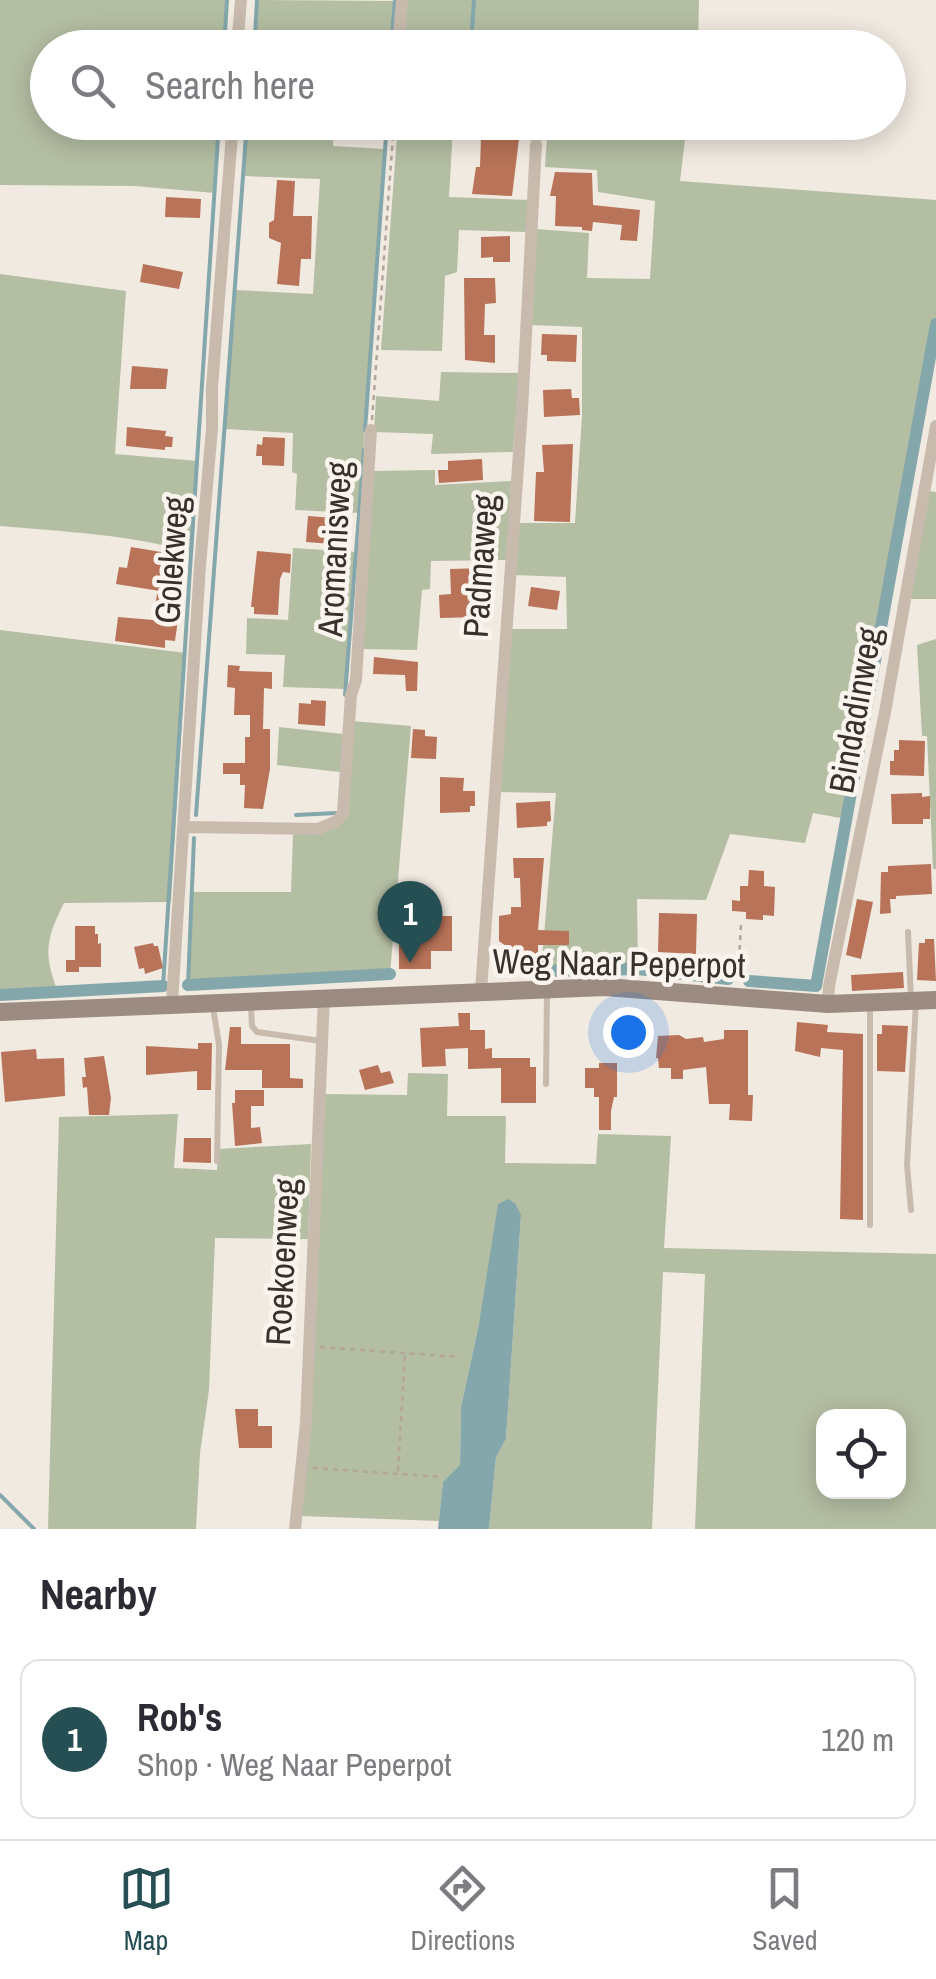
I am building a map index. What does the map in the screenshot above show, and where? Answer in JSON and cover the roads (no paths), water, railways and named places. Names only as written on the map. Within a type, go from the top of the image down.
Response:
[{"type":"street","points":[[239,30],[240,0]]},
{"type":"street","points":[[400,30],[402,0]]},
{"type":"street","name":"Golekweg","points":[[172,1002],[232,140]]},
{"type":"street","name":"Padmaweg","points":[[481,992],[522,410],[536,144]]},
{"type":"street","name":"Bindadinweg","points":[[828,1004],[886,712],[936,426]]},
{"type":"street","name":"Aromanisweg","points":[[184,827],[318,829],[337,822],[343,814],[351,695],[356,680],[371,430]]},
{"type":"street","name":"Weg Naar Peperpot","points":[[0,1012],[606,987],[828,1004],[936,1000]]},
{"type":"street","name":"Roekoenweg","points":[[295,1529],[308,1346],[324,996]]},
{"type":"lane","points":[[908,932],[913,1001],[907,1165],[911,1210]]},
{"type":"lane","points":[[546,1084],[547,989]]},
{"type":"lane","points":[[250,999],[252,1026],[257,1032],[322,1041]]},
{"type":"lane","points":[[212,1001],[219,1045],[216,1160]]},
{"type":"lane","points":[[870,1002],[870,1225]]},
{"type":"water","points":[[508,1199],[516,1204],[521,1215],[506,1439],[496,1457],[489,1529],[438,1529],[443,1482],[460,1465],[461,1407],[498,1204]]},
{"type":"waterway","points":[[225,30],[227,0]]},
{"type":"waterway","points":[[255,30],[257,0]]},
{"type":"waterway","points":[[392,30],[395,0]]},
{"type":"waterway","points":[[472,30],[474,0]]},
{"type":"waterway","points":[[163,986],[218,140]]},
{"type":"waterway","points":[[196,815],[246,140]]},
{"type":"waterway","points":[[365,430],[386,140]]},
{"type":"waterway","points":[[749,981],[816,986],[936,324]]},
{"type":"waterway","points":[[345,695],[364,450]]},
{"type":"waterway","points":[[296,815],[336,813]]},
{"type":"waterway","points":[[188,985],[194,838]]},
{"type":"waterway","points":[[541,971],[638,969],[728,979]]},
{"type":"waterway","points":[[188,985],[390,974]]},
{"type":"waterway","points":[[0,995],[163,986]]},
{"type":"waterway","points":[[0,1495],[34,1529]]},
{"type":"place","name":"Rob's","points":[[410,963]]}]
